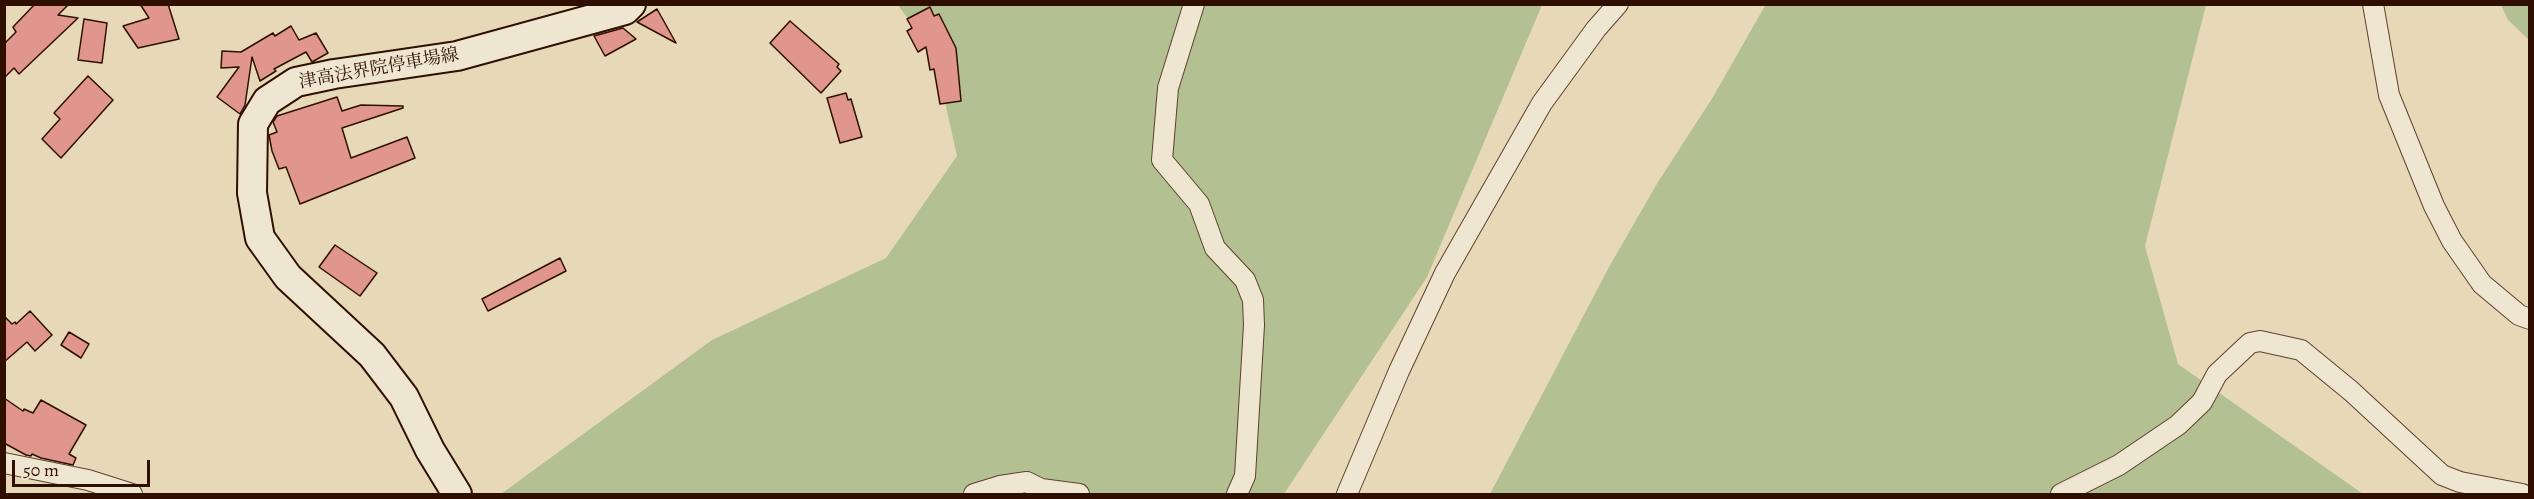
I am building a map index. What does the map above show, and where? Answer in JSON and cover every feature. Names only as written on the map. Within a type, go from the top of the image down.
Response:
[{"type":"main road","name":"津高法界院停車場線","points":[[456,495],[430,450],[404,397],[378,363],[288,277],[261,238],[252,193],[253,124],[267,101],[296,82],[334,74],[457,56],[596,11],[625,10],[632,4]]},
{"type":"street","points":[[1194,4],[1167,88],[1162,160],[1198,204],[1215,248],[1245,280],[1253,300],[1254,325],[1245,476],[1237,495]]},
{"type":"street","points":[[1347,495],[1399,371],[1445,273],[1542,103],[1596,29],[1618,4]]},
{"type":"street","points":[[2373,4],[2389,95],[2434,206],[2452,241],[2482,284],[2519,315],[2529,319]]},
{"type":"street","points":[[2061,495],[2119,465],[2178,425],[2202,402],[2217,374],[2250,343],[2260,341],[2301,350],[2351,391],[2442,475],[2460,482],[2522,495]]},
{"type":"street","points":[[4,463],[88,480],[132,495]]},
{"type":"street","points":[[974,495],[1000,486],[1027,482],[1041,489],[1079,495]]},
{"type":"green space","points":[[1766,4],[2206,5],[2145,246],[2178,364],[2363,494],[1490,494],[1609,267],[1658,182],[1713,97]]},
{"type":"green space","points":[[898,5],[1542,5],[1427,277],[1284,494],[501,494],[712,340],[886,258],[957,156],[935,57]]},
{"type":"green space","points":[[2501,5],[2529,5],[2529,40],[2508,20]]},
{"type":"building","points":[[35,4],[69,4],[58,15],[78,18],[19,74],[14,68],[4,78],[4,44],[16,32],[13,27]]},
{"type":"building","points":[[140,4],[168,4],[179,39],[138,48],[123,26],[149,18]]},
{"type":"building","points":[[930,7],[934,16],[939,14],[956,48],[961,101],[940,104],[934,69],[930,70],[926,47],[918,52],[907,31],[912,28],[907,19]]},
{"type":"building","points":[[657,9],[676,43],[637,22]]},
{"type":"building","points":[[84,19],[107,23],[102,63],[78,60]]},
{"type":"building","points":[[790,21],[839,64],[837,67],[841,71],[821,93],[770,43]]},
{"type":"building","points":[[291,26],[299,40],[316,33],[328,53],[312,62],[306,52],[274,69],[276,71],[260,81],[252,57],[245,105],[240,114],[217,97],[239,67],[221,68],[222,51],[241,52],[273,33],[275,36]]},
{"type":"building","points":[[623,28],[636,39],[605,56],[594,36]]},
{"type":"building","points":[[88,76],[113,100],[61,158],[42,139],[60,119],[54,113]]},
{"type":"building","points":[[846,93],[848,100],[851,99],[862,137],[840,143],[827,98]]},
{"type":"building","points":[[337,97],[342,111],[361,105],[403,106],[403,108],[342,128],[351,158],[407,137],[415,158],[300,204],[286,167],[279,169],[272,151],[269,135],[277,132],[273,122],[277,116]]},
{"type":"building","points":[[335,245],[377,273],[360,296],[319,267]]},
{"type":"building","points":[[560,258],[566,271],[488,311],[482,299]]},
{"type":"building","points":[[30,311],[52,335],[35,351],[27,342],[4,362],[4,316],[12,324],[15,322],[16,324]]},
{"type":"building","points":[[69,332],[89,344],[81,358],[61,345]]},
{"type":"building","points":[[4,398],[23,411],[24,409],[33,413],[41,400],[86,425],[69,454],[76,458],[73,465],[32,454],[31,456],[26,455],[4,443]]}]
